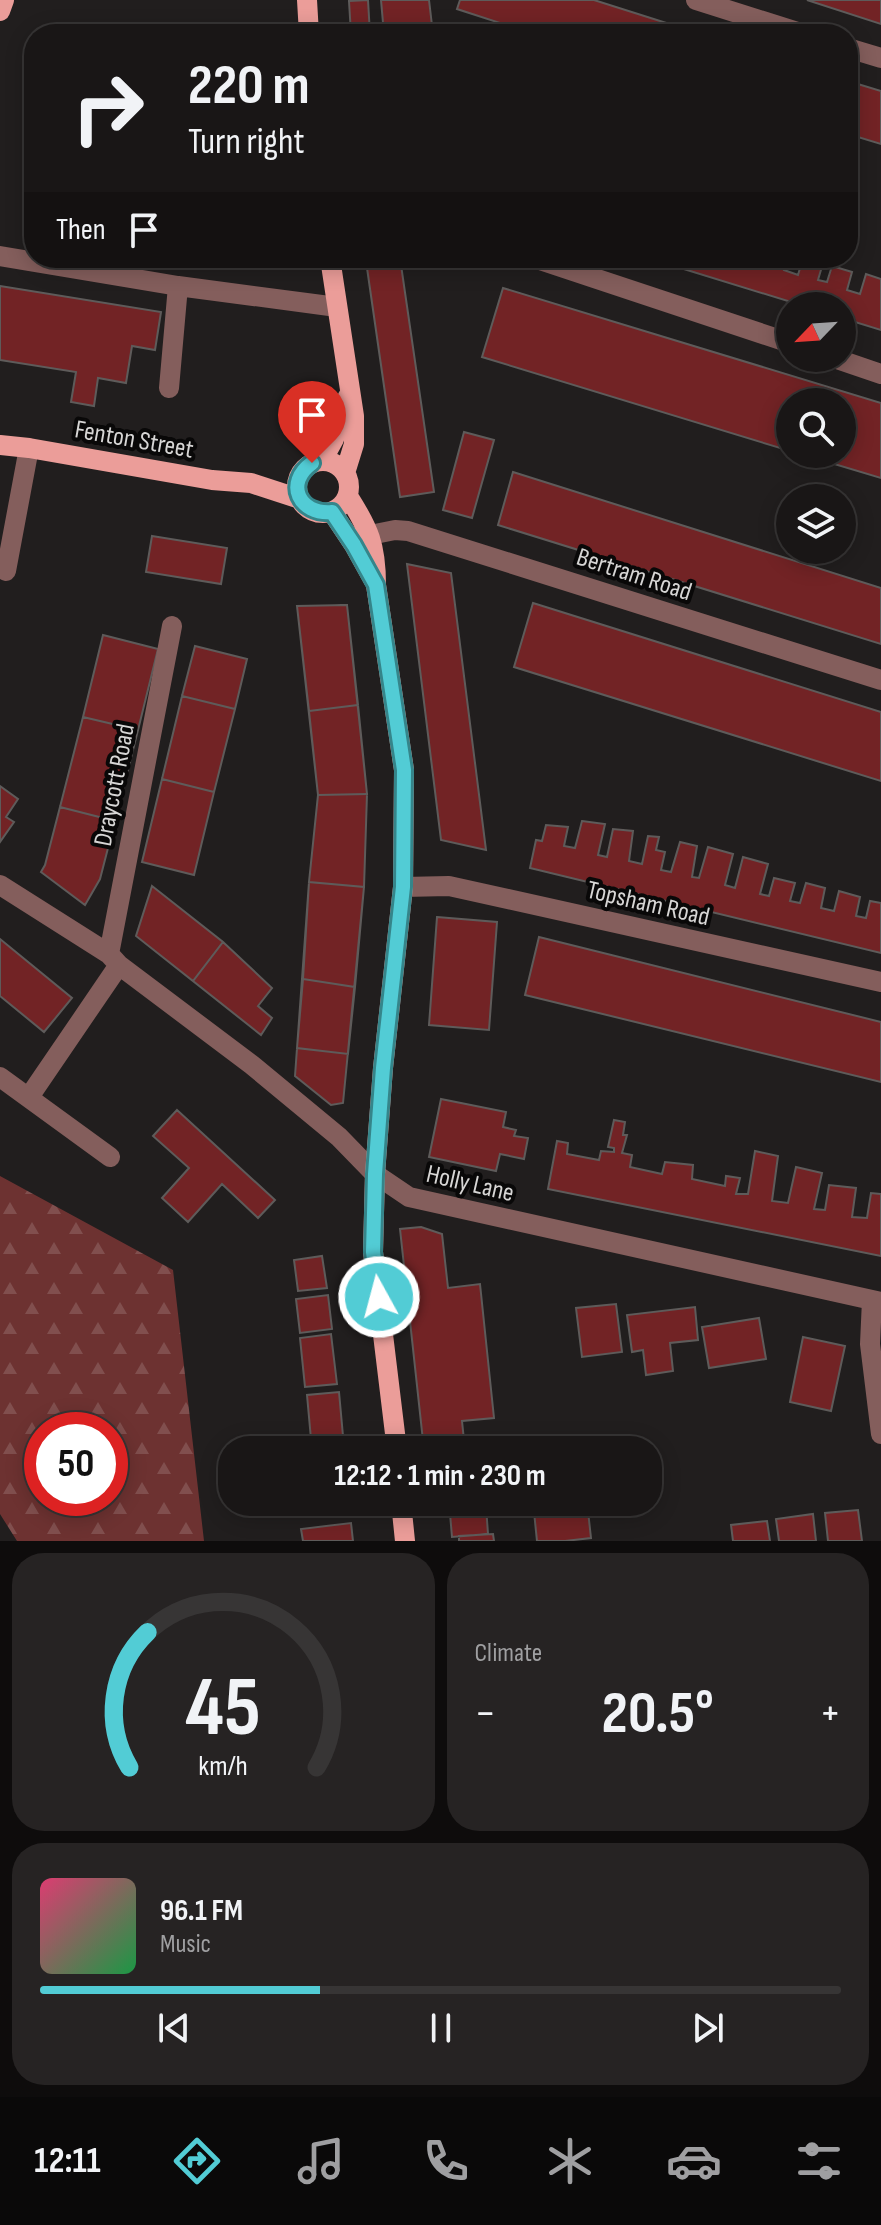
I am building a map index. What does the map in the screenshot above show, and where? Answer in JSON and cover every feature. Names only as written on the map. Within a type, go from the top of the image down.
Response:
[{"type":"main road","points":[[0,11],[4,0]]},
{"type":"main road","points":[[307,0],[308,24]]},
{"type":"main road","points":[[331,268],[354,416],[354,444],[345,473]]},
{"type":"main road","points":[[313,465],[336,463],[350,484],[342,506],[332,512],[320,513],[308,508],[300,499],[297,489],[299,478],[334,439],[349,393]]},
{"type":"main road","name":"Fenton Street","points":[[10,444],[212,480],[251,483],[300,499]]},
{"type":"main road","name":"Fenton Street","points":[[251,483],[313,465]]},
{"type":"main road","points":[[348,496],[370,535],[376,558],[376,585],[404,770],[403,887],[383,1068],[373,1252],[395,1436]]},
{"type":"main road","points":[[332,512],[376,585]]},
{"type":"main road","points":[[402,1516],[405,1541]]},
{"type":"street","points":[[696,0],[772,24]]},
{"type":"street","points":[[858,51],[881,58]]},
{"type":"street","points":[[0,256],[24,260]]},
{"type":"street","points":[[71,268],[337,307]]},
{"type":"street","points":[[564,268],[776,338]]},
{"type":"street","points":[[169,388],[178,286]]},
{"type":"street","points":[[856,365],[881,374]]},
{"type":"street","points":[[6,571],[10,444]]},
{"type":"street","name":"Bertram Road","points":[[370,535],[408,531],[881,680]]},
{"type":"street","name":"Draycott Road","points":[[114,960],[172,626]]},
{"type":"street","name":"Holly Lane","points":[[0,885],[114,960],[252,1065],[339,1137],[375,1174],[409,1197],[876,1301]]},
{"type":"street","name":"Topsham Road","points":[[403,887],[449,886],[881,982]]},
{"type":"street","points":[[29,1097],[114,960]]},
{"type":"street","points":[[0,1077],[110,1157]]},
{"type":"street","points":[[876,1301],[870,1344],[881,1434]]},
{"type":"green space","points":[[0,1176],[173,1270],[204,1541],[17,1541],[0,1514]]},
{"type":"building","points":[[368,0],[369,24],[350,24],[349,1]]},
{"type":"building","points":[[381,0],[429,0],[432,24],[383,24]]},
{"type":"building","points":[[460,0],[594,0],[670,24],[503,24],[457,9]]},
{"type":"building","points":[[807,0],[881,0],[881,24]]},
{"type":"building","points":[[858,84],[881,91],[881,144],[858,137]]},
{"type":"building","points":[[367,268],[401,268],[434,492],[400,497]]},
{"type":"building","points":[[680,268],[784,268],[798,275],[800,268],[822,268],[818,280],[827,282],[831,268],[839,268],[852,272],[847,290],[854,292],[776,292],[776,297]]},
{"type":"building","points":[[866,274],[881,279],[881,330],[856,322],[856,293],[860,294]]},
{"type":"building","points":[[0,286],[161,312],[155,350],[132,346],[126,383],[98,378],[94,406],[71,402],[76,372],[0,360]]},
{"type":"building","points":[[503,288],[832,388],[776,388],[776,447],[482,357]]},
{"type":"building","points":[[856,395],[881,403],[881,478],[848,468],[856,468]]},
{"type":"building","points":[[464,432],[494,440],[472,518],[443,510]]},
{"type":"building","points":[[513,472],[776,555],[776,564],[805,564],[881,588],[881,644],[498,525]]},
{"type":"building","points":[[152,536],[227,548],[221,584],[146,572]]},
{"type":"building","points":[[407,564],[451,573],[486,850],[441,840]]},
{"type":"building","points":[[533,603],[881,712],[881,781],[514,667]]},
{"type":"building","points":[[347,605],[367,794],[364,887],[343,1103],[331,1105],[295,1076],[318,795],[297,606]]},
{"type":"building","points":[[347,605],[358,705],[309,711],[297,606]]},
{"type":"building","points":[[103,635],[158,649],[138,730],[83,717]]},
{"type":"building","points":[[195,646],[247,659],[235,709],[182,696]]},
{"type":"building","points":[[182,696],[235,709],[214,792],[162,779]]},
{"type":"building","points":[[358,705],[367,794],[318,795],[309,711]]},
{"type":"building","points":[[83,717],[138,730],[115,821],[60,807]]},
{"type":"building","points":[[162,779],[214,792],[194,875],[142,862]]},
{"type":"building","points":[[0,786],[18,799],[6,817],[14,822],[0,842]]},
{"type":"building","points":[[367,794],[364,887],[309,882],[318,795]]},
{"type":"building","points":[[60,807],[115,821],[100,879],[85,905],[41,872]]},
{"type":"building","points":[[582,821],[605,824],[598,855],[607,857],[613,829],[633,831],[629,861],[642,864],[648,836],[659,837],[656,850],[665,852],[661,870],[671,872],[680,842],[697,846],[692,877],[699,878],[708,847],[733,854],[725,885],[735,888],[743,857],[768,864],[760,894],[769,896],[774,878],[795,883],[790,901],[800,903],[806,883],[825,888],[821,908],[834,911],[839,891],[860,897],[856,916],[866,918],[870,901],[881,903],[881,953],[530,868],[536,840],[542,841],[546,825],[568,827],[564,846],[575,848]]},
{"type":"building","points":[[309,882],[364,887],[355,987],[303,979]]},
{"type":"building","points":[[152,886],[223,942],[193,981],[136,936]]},
{"type":"building","points":[[437,917],[497,922],[489,1030],[429,1025]]},
{"type":"building","points":[[539,937],[881,1022],[881,1082],[525,995]]},
{"type":"building","points":[[0,939],[72,998],[44,1032],[0,996]]},
{"type":"building","points":[[223,942],[272,988],[258,1006],[272,1018],[261,1035],[193,981]]},
{"type":"building","points":[[303,979],[355,987],[348,1054],[297,1048]]},
{"type":"building","points":[[441,1099],[506,1112],[503,1127],[516,1130],[514,1136],[528,1138],[524,1159],[500,1154],[496,1171],[429,1157]]},
{"type":"building","points":[[177,1110],[275,1200],[258,1218],[222,1184],[188,1222],[162,1198],[189,1168],[153,1136]]},
{"type":"building","points":[[614,1120],[625,1122],[623,1135],[627,1135],[622,1153],[632,1155],[630,1167],[662,1174],[665,1162],[693,1165],[692,1179],[725,1186],[726,1176],[740,1178],[736,1194],[748,1194],[755,1151],[778,1156],[772,1201],[788,1203],[796,1167],[822,1173],[814,1209],[825,1210],[829,1185],[856,1188],[852,1217],[867,1218],[871,1193],[881,1194],[881,1256],[548,1189],[557,1141],[568,1143],[567,1154],[599,1160],[601,1151],[614,1152],[614,1148],[608,1147]]},
{"type":"building","points":[[421,1227],[442,1234],[448,1288],[480,1284],[494,1418],[462,1421],[464,1436],[422,1436],[400,1229]]},
{"type":"building","points":[[322,1256],[327,1288],[298,1291],[294,1260]]},
{"type":"building","points":[[328,1295],[332,1329],[300,1333],[296,1299]]},
{"type":"building","points":[[616,1304],[622,1352],[582,1357],[576,1308]]},
{"type":"building","points":[[695,1307],[698,1340],[670,1343],[673,1371],[646,1375],[643,1350],[632,1352],[627,1315]]},
{"type":"building","points":[[759,1318],[766,1359],[709,1368],[702,1327]]},
{"type":"building","points":[[331,1334],[337,1384],[305,1387],[300,1338]]},
{"type":"building","points":[[803,1337],[845,1346],[831,1411],[790,1402]]},
{"type":"building","points":[[339,1392],[343,1436],[311,1436],[307,1395]]},
{"type":"building","points":[[858,1510],[862,1541],[828,1541],[825,1513]]},
{"type":"building","points":[[813,1514],[816,1541],[779,1541],[776,1519]]},
{"type":"building","points":[[450,1516],[487,1516],[488,1534],[452,1537]]},
{"type":"building","points":[[534,1516],[589,1516],[591,1538],[537,1541]]},
{"type":"building","points":[[767,1521],[770,1541],[733,1541],[731,1525]]},
{"type":"building","points":[[351,1523],[353,1541],[303,1541],[301,1529]]},
{"type":"building","points":[[493,1534],[494,1541],[459,1541],[459,1536]]},
{"type":"route","points":[[312,463],[299,478],[297,489],[300,499],[308,508],[320,513],[332,512],[376,585],[404,770],[403,887],[375,1174],[373,1252],[379,1297]]}]
